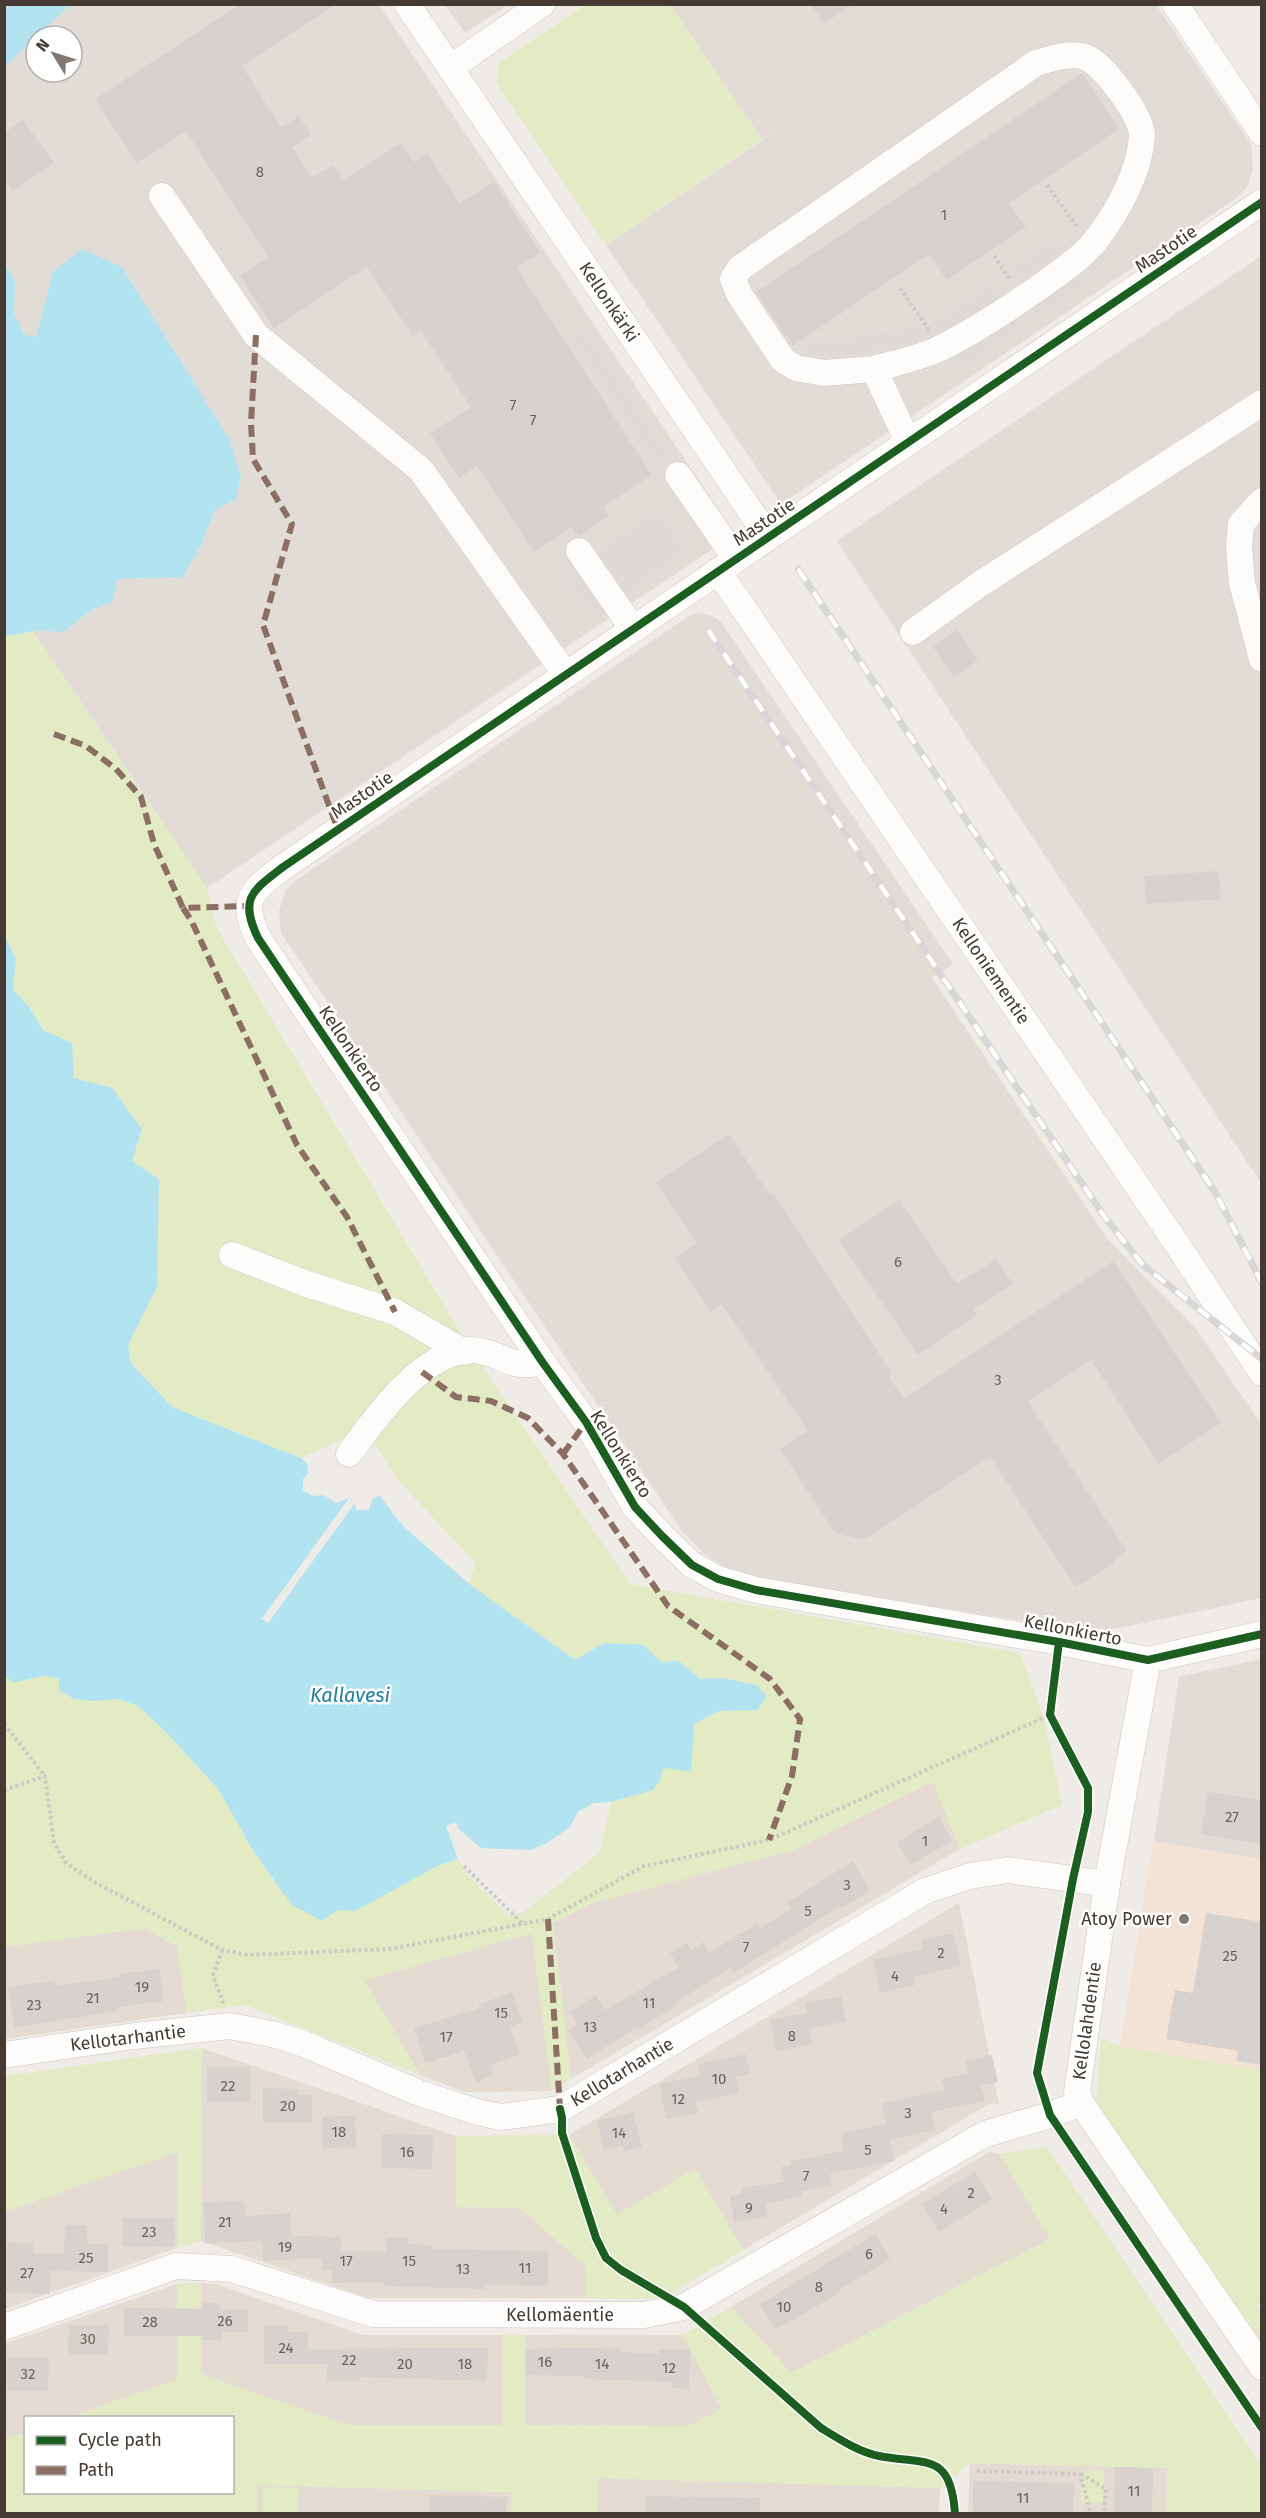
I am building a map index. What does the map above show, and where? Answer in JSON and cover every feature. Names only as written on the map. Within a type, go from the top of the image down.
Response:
[{"type":"street","name":"Kellonkärki","points":[[407,4],[768,537]]},
{"type":"street","points":[[450,68],[542,4]]},
{"type":"street","points":[[1175,4],[1262,133]]},
{"type":"street","points":[[1074,55],[1097,64],[1138,119],[1142,135],[1137,161],[1125,193],[1091,246],[1081,257],[1023,299],[938,350],[874,369],[824,373],[796,368],[783,360],[739,294],[733,279],[740,268],[1036,63],[1055,57],[1074,55]]},
{"type":"street","points":[[162,196],[256,335],[421,470],[566,675]]},
{"type":"street","name":"Mastotie","points":[[283,867],[1262,202]]},
{"type":"street","points":[[874,369],[908,442]]},
{"type":"street","points":[[913,632],[1009,565],[1262,403]]},
{"type":"street","name":"Kelloniementie","points":[[678,475],[727,565],[1262,1373]]},
{"type":"street","points":[[1262,501],[1241,524],[1239,547],[1242,583],[1262,659]]},
{"type":"street","points":[[579,551],[633,629]]},
{"type":"street","name":"Kellonkierto","points":[[283,867],[254,892],[248,906],[251,923],[258,938],[585,1422],[635,1507],[692,1565],[718,1579],[756,1590],[1059,1642],[1148,1660],[1262,1634]]},
{"type":"street","points":[[232,1255],[307,1284],[395,1312],[464,1352]]},
{"type":"street","points":[[349,1454],[398,1390],[445,1357],[471,1350],[489,1353],[518,1364],[543,1363]]},
{"type":"street","name":"Kellolahdentie","points":[[1148,1660],[1107,1884],[1077,2092],[1081,2103],[1262,2367]]},
{"type":"street","name":"Kellotarhantie","points":[[4,2055],[134,2036],[230,2026],[276,2035],[304,2044],[419,2093],[477,2112],[501,2117],[532,2114],[560,2109],[925,1891],[970,1876],[1008,1870],[1107,1884]]},
{"type":"street","name":"Kellomäentie","points":[[4,2326],[176,2266],[232,2269],[373,2314],[644,2315],[684,2307],[985,2134],[1050,2115],[1081,2103]]},
{"type":"path","points":[[1047,185],[1091,246]]},
{"type":"path","points":[[994,256],[1023,299]]},
{"type":"path","points":[[900,288],[927,325],[938,350]]},
{"type":"path","points":[[1051,1704],[1050,1715],[1055,1725]]},
{"type":"path","points":[[4,1724],[45,1776],[54,1843],[66,1863],[96,1884],[222,1950],[248,1955],[390,1949],[548,1919],[644,1866],[769,1840],[1050,1715]]},
{"type":"path","points":[[4,1790],[45,1776]]},
{"type":"path","points":[[464,1866],[524,1924]]},
{"type":"path","points":[[222,1950],[213,1976],[230,2026]]},
{"type":"path","points":[[977,2472],[1080,2474],[1106,2489],[1104,2514]]},
{"type":"path","points":[[1080,2474],[1091,2514]]},
{"type":"shaded area","points":[[70,5],[379,5],[735,534],[207,888],[33,631],[62,633],[90,611],[112,602],[118,579],[183,577],[201,545],[215,510],[236,499],[229,439],[122,267],[37,338],[24,334],[14,313],[15,281],[5,264],[5,66],[24,48],[24,84],[84,84],[84,24],[49,24]]},
{"type":"shaded area","points":[[445,5],[508,5],[465,33]]},
{"type":"shaded area","points":[[670,5],[1156,5],[1251,144],[1253,169],[1247,187],[1235,199],[781,504],[606,245],[777,130],[762,139]]},
{"type":"shaded area","points":[[1057,238],[1065,250],[1020,280],[1010,268]]},
{"type":"shaded area","points":[[1100,256],[1105,268],[1035,316],[1026,306]]},
{"type":"shaded area","points":[[1261,256],[1261,1183],[837,541]]},
{"type":"shaded area","points":[[992,284],[1003,299],[932,337],[905,345],[846,355],[807,357],[808,345],[935,324]]},
{"type":"shaded area","points":[[1009,309],[1019,327],[958,370],[946,357]]},
{"type":"shaded area","points":[[585,331],[669,457],[657,465],[573,339]]},
{"type":"shaded area","points":[[657,510],[686,550],[625,595],[596,554]]},
{"type":"shaded area","points":[[585,560],[617,604],[597,618],[565,574]]},
{"type":"shaded area","points":[[698,613],[712,616],[721,622],[953,964],[932,978],[1108,1240],[1196,1329],[1261,1424],[1261,1598],[1096,1633],[747,1576],[725,1567],[703,1553],[682,1531],[281,933],[279,911],[285,892],[292,883],[689,616]]},
{"type":"shaded area","points":[[1261,1659],[1261,1859],[1154,1841],[1179,1677]]},
{"type":"shaded area","points":[[934,1781],[960,1849],[571,2079],[553,1923],[592,1903],[793,1850]]},
{"type":"shaded area","points":[[1153,1841],[1261,1859],[1261,2070],[1120,2046]]},
{"type":"shaded area","points":[[959,1903],[999,2104],[989,2104],[743,2250],[695,2169],[617,2215],[569,2135]]},
{"type":"shaded area","points":[[144,1928],[177,1946],[187,2013],[5,2039],[4,1947]]},
{"type":"shaded area","points":[[532,1933],[552,2091],[464,2092],[420,2075],[364,1980]]},
{"type":"shaded area","points":[[202,2048],[456,2136],[456,2207],[520,2208],[586,2266],[586,2298],[368,2298],[201,2241]]},
{"type":"shaded area","points":[[177,2152],[177,2248],[5,2309],[4,2212]]},
{"type":"shaded area","points":[[989,2152],[1000,2154],[1050,2239],[791,2373],[731,2307]]},
{"type":"shaded area","points":[[201,2283],[216,2284],[363,2335],[503,2335],[503,2425],[347,2425],[201,2374]]},
{"type":"shaded area","points":[[177,2284],[177,2380],[73,2416],[24,2416],[24,2433],[5,2440],[4,2344]]},
{"type":"shaded area","points":[[525,2335],[683,2335],[722,2409],[689,2426],[525,2425]]},
{"type":"shaded area","points":[[970,2463],[1167,2468],[1166,2513],[968,2514]]},
{"type":"shaded area","points":[[598,2478],[940,2488],[939,2513],[597,2514]]},
{"type":"shaded area","points":[[257,2485],[511,2492],[511,2513],[257,2514]]},
{"type":"green space","points":[[585,5],[670,5],[762,139],[606,245],[496,83],[500,62]]},
{"type":"green space","points":[[33,631],[207,888],[216,927],[471,1350],[630,1584],[1020,1653],[1044,1718],[1062,1805],[960,1849],[933,1782],[793,1850],[592,1903],[553,1923],[571,2079],[552,2091],[532,1933],[364,1980],[420,2075],[246,2005],[187,2013],[177,1946],[144,1928],[5,1947],[4,1676],[13,1683],[42,1676],[59,1678],[94,1701],[119,1699],[138,1706],[164,1730],[218,1789],[252,1849],[274,1881],[338,1910],[355,1910],[439,1865],[458,1859],[466,1873],[509,1916],[524,1912],[600,1852],[611,1802],[653,1790],[663,1768],[694,1724],[719,1711],[757,1710],[757,1685],[722,1678],[700,1679],[678,1660],[662,1663],[604,1643],[575,1660],[468,1583],[476,1564],[398,1480],[373,1441],[352,1435],[301,1458],[172,1407],[131,1363],[128,1345],[157,1287],[159,1179],[132,1161],[142,1129],[112,1088],[74,1078],[72,1043],[43,1030],[29,1007],[13,989],[16,959],[5,935],[5,636]]},
{"type":"green space","points":[[1101,2039],[1120,2046],[1261,2070],[1262,2301],[1257,2305],[1261,2312],[1261,2347],[1096,2105]]},
{"type":"green space","points":[[202,2048],[201,2241],[177,2248],[177,2152],[5,2212],[5,2076]]},
{"type":"green space","points":[[569,2135],[617,2215],[695,2169],[743,2250],[661,2299],[586,2298],[586,2266],[520,2208],[456,2207],[456,2136]]},
{"type":"green space","points":[[1047,2147],[1261,2465],[1261,2513],[1166,2513],[1167,2468],[970,2463],[940,2488],[598,2478],[597,2513],[511,2513],[511,2492],[258,2485],[257,2513],[5,2513],[4,2440],[24,2433],[24,2494],[234,2494],[234,2416],[73,2416],[177,2380],[177,2284],[201,2283],[201,2374],[347,2425],[503,2425],[503,2335],[525,2335],[525,2425],[689,2426],[722,2409],[683,2335],[731,2307],[791,2373],[1050,2239],[1000,2154]]},
{"type":"green space","points":[[1082,2470],[1104,2471],[1103,2503],[1081,2502]]},
{"type":"green space","points":[[263,2487],[299,2488],[298,2513],[262,2513]]},
{"type":"water","points":[[5,4],[70,4],[50,24],[24,24],[24,48],[5,66]]},
{"type":"water","points":[[82,249],[122,267],[229,439],[241,475],[236,499],[215,510],[201,545],[183,577],[118,579],[112,602],[90,611],[62,633],[42,630],[5,636],[5,264],[15,281],[14,313],[24,334],[36,337],[53,272]]},
{"type":"water","name":"Kallavesi","points":[[4,935],[16,959],[13,989],[29,1007],[43,1030],[72,1043],[74,1078],[112,1088],[142,1129],[132,1161],[159,1179],[157,1287],[128,1345],[131,1363],[172,1407],[301,1458],[307,1464],[308,1473],[303,1479],[303,1490],[313,1496],[323,1495],[336,1503],[349,1498],[355,1503],[356,1510],[369,1510],[373,1498],[380,1496],[402,1525],[468,1583],[575,1660],[604,1643],[644,1645],[662,1663],[678,1660],[700,1679],[722,1678],[757,1685],[767,1696],[757,1710],[719,1711],[694,1724],[691,1771],[663,1768],[660,1780],[653,1790],[611,1802],[594,1803],[578,1812],[569,1828],[545,1844],[531,1850],[481,1848],[459,1829],[456,1822],[446,1826],[458,1859],[439,1865],[355,1911],[338,1910],[322,1921],[291,1904],[252,1849],[218,1789],[164,1730],[138,1706],[119,1699],[94,1701],[74,1699],[59,1690],[59,1678],[42,1676],[13,1683],[5,1676]]},
{"type":"pier","points":[[349,1498],[355,1503],[268,1623],[262,1619]]},
{"type":"building","points":[[240,4],[336,4],[242,66],[281,127],[299,116],[311,135],[292,147],[312,178],[333,165],[344,180],[401,143],[414,162],[427,153],[460,203],[494,181],[540,253],[517,268],[652,475],[603,507],[609,516],[579,536],[571,528],[534,552],[477,466],[459,478],[430,433],[471,407],[421,331],[413,336],[367,267],[274,328],[240,276],[268,257],[186,131],[137,163],[95,99]]},
{"type":"building","points":[[811,4],[852,4],[824,24]]},
{"type":"building","points":[[1082,73],[1119,129],[1009,203],[1026,227],[947,280],[929,254],[793,346],[756,292]]},
{"type":"building","points":[[23,120],[54,163],[13,191],[4,179],[4,133]]},
{"type":"building","points":[[957,629],[978,660],[954,677],[933,647]]},
{"type":"building","points":[[1219,871],[1221,899],[1146,904],[1144,876]]},
{"type":"building","points":[[729,1134],[770,1195],[773,1193],[892,1374],[888,1376],[904,1399],[1113,1261],[1221,1423],[1159,1464],[1091,1360],[1028,1402],[1127,1551],[1113,1560],[1115,1562],[1076,1587],[990,1457],[863,1540],[835,1533],[780,1449],[808,1431],[722,1304],[711,1312],[675,1258],[697,1243],[656,1182]]},
{"type":"building","points":[[899,1200],[957,1284],[996,1259],[1013,1284],[973,1309],[978,1314],[918,1355],[839,1240]]},
{"type":"building","points":[[1208,1792],[1262,1800],[1262,1844],[1201,1834]]},
{"type":"building","points":[[939,1817],[952,1841],[910,1865],[897,1842]]},
{"type":"building","points":[[853,1861],[870,1891],[840,1909],[839,1907],[735,1972],[731,1967],[675,2003],[677,2006],[638,2029],[637,2027],[587,2059],[568,2031],[577,2024],[570,2012],[596,1995],[605,2010],[679,1967],[670,1953],[687,1942],[691,1950],[703,1942],[709,1953],[757,1923],[760,1928],[791,1909],[787,1903]]},
{"type":"building","points":[[1206,1913],[1262,1922],[1262,2065],[1236,2061],[1238,2051],[1166,2039],[1175,1990],[1193,1993]]},
{"type":"building","points":[[953,1933],[961,1966],[914,1977],[915,1985],[880,1993],[873,1959],[923,1949],[921,1940]]},
{"type":"building","points":[[159,1969],[164,2001],[117,2007],[118,2011],[14,2028],[8,1987],[54,1981],[55,1986]]},
{"type":"building","points":[[512,1992],[523,2022],[510,2027],[520,2054],[490,2065],[494,2075],[476,2083],[464,2051],[425,2063],[414,2028],[480,2008],[478,2005]]},
{"type":"building","points":[[841,1996],[846,2021],[810,2029],[813,2044],[776,2051],[770,2020],[807,2013],[805,2003]]},
{"type":"building","points":[[746,2054],[750,2074],[736,2077],[739,2093],[695,2102],[698,2113],[666,2119],[659,2084],[700,2076],[698,2064]]},
{"type":"building","points":[[992,2055],[998,2082],[981,2086],[985,2101],[931,2112],[935,2130],[890,2140],[894,2161],[830,2174],[832,2185],[801,2191],[802,2196],[766,2204],[768,2216],[734,2222],[730,2196],[742,2194],[741,2188],[784,2182],[781,2167],[791,2165],[790,2161],[844,2151],[841,2133],[886,2124],[882,2103],[945,2090],[942,2079],[968,2073],[966,2061]]},
{"type":"building","points":[[207,2067],[250,2067],[250,2102],[207,2102]]},
{"type":"building","points":[[263,2088],[298,2089],[298,2095],[312,2095],[312,2123],[263,2123]]},
{"type":"building","points":[[633,2112],[642,2147],[624,2152],[622,2146],[604,2150],[597,2121]]},
{"type":"building","points":[[355,2116],[356,2147],[323,2148],[322,2117]]},
{"type":"building","points":[[382,2134],[433,2135],[432,2169],[381,2168]]},
{"type":"building","points":[[975,2172],[992,2199],[939,2232],[922,2204]]},
{"type":"building","points":[[244,2201],[245,2216],[290,2213],[291,2236],[341,2237],[341,2251],[386,2251],[386,2238],[408,2238],[408,2244],[433,2245],[433,2249],[548,2251],[548,2286],[485,2285],[485,2289],[385,2286],[385,2283],[332,2283],[332,2270],[322,2270],[322,2258],[263,2261],[262,2241],[205,2243],[204,2202]]},
{"type":"building","points":[[123,2218],[174,2218],[175,2246],[123,2247]]},
{"type":"building","points":[[65,2225],[87,2225],[87,2244],[108,2244],[108,2272],[51,2271],[50,2294],[4,2293],[4,2252],[7,2252],[7,2242],[33,2243],[33,2253],[64,2253]]},
{"type":"building","points":[[875,2234],[890,2259],[839,2290],[841,2292],[775,2330],[760,2304]]},
{"type":"building","points":[[203,2303],[220,2303],[220,2310],[248,2310],[248,2332],[222,2332],[222,2340],[203,2340],[203,2336],[124,2336],[124,2308],[203,2309]]},
{"type":"building","points":[[69,2325],[109,2325],[108,2354],[68,2354]]},
{"type":"building","points":[[264,2325],[287,2325],[287,2332],[308,2332],[308,2349],[488,2348],[487,2381],[359,2377],[359,2381],[327,2381],[327,2364],[264,2364]]},
{"type":"building","points":[[526,2349],[621,2349],[621,2352],[659,2354],[659,2349],[690,2350],[689,2389],[672,2388],[672,2382],[526,2375]]},
{"type":"building","points":[[7,2357],[49,2357],[48,2391],[7,2391]]},
{"type":"building","points":[[1115,2467],[1153,2468],[1152,2514],[1114,2514]]},
{"type":"building","points":[[973,2481],[1074,2483],[1073,2514],[973,2514]]},
{"type":"building","points":[[429,2495],[507,2497],[506,2514],[429,2514]]},
{"type":"building","points":[[646,2496],[760,2498],[760,2514],[646,2514]]},
{"type":"railway","points":[[798,569],[1215,1192],[1262,1283]]},
{"type":"railway","points":[[708,630],[1106,1219],[1143,1265],[1262,1359]]},
{"type":"marked path","points":[[256,335],[251,423],[253,459],[292,524],[263,625],[338,830]]},
{"type":"marked path","points":[[54,734],[86,746],[116,769],[141,797],[154,844],[183,908],[248,906]]},
{"type":"marked path","points":[[183,908],[191,920],[297,1145],[347,1217],[395,1312]]},
{"type":"marked path","points":[[422,1372],[456,1397],[491,1401],[528,1418],[563,1454],[668,1606],[770,1679],[800,1719],[792,1776],[769,1840]]},
{"type":"marked path","points":[[563,1454],[586,1422]]},
{"type":"marked path","points":[[548,1919],[560,2109]]},
{"type":"cycle path","points":[[1262,202],[283,867],[256,889],[249,904],[252,924],[258,938],[543,1363],[586,1422],[635,1507],[692,1565],[718,1579],[756,1590],[1059,1642],[1148,1660],[1262,1634]]},
{"type":"cycle path","points":[[1059,1642],[1050,1715],[1088,1788],[1088,1812],[1073,1879],[1037,2073],[1050,2115],[1262,2428]]},
{"type":"cycle path","points":[[560,2109],[562,2133],[596,2238],[606,2258],[621,2270],[684,2307],[821,2428],[849,2445],[879,2456],[934,2465],[948,2480],[953,2494],[955,2514]]},
{"type":"place","name":"Atoy Power","points":[[1184,1919]]}]
